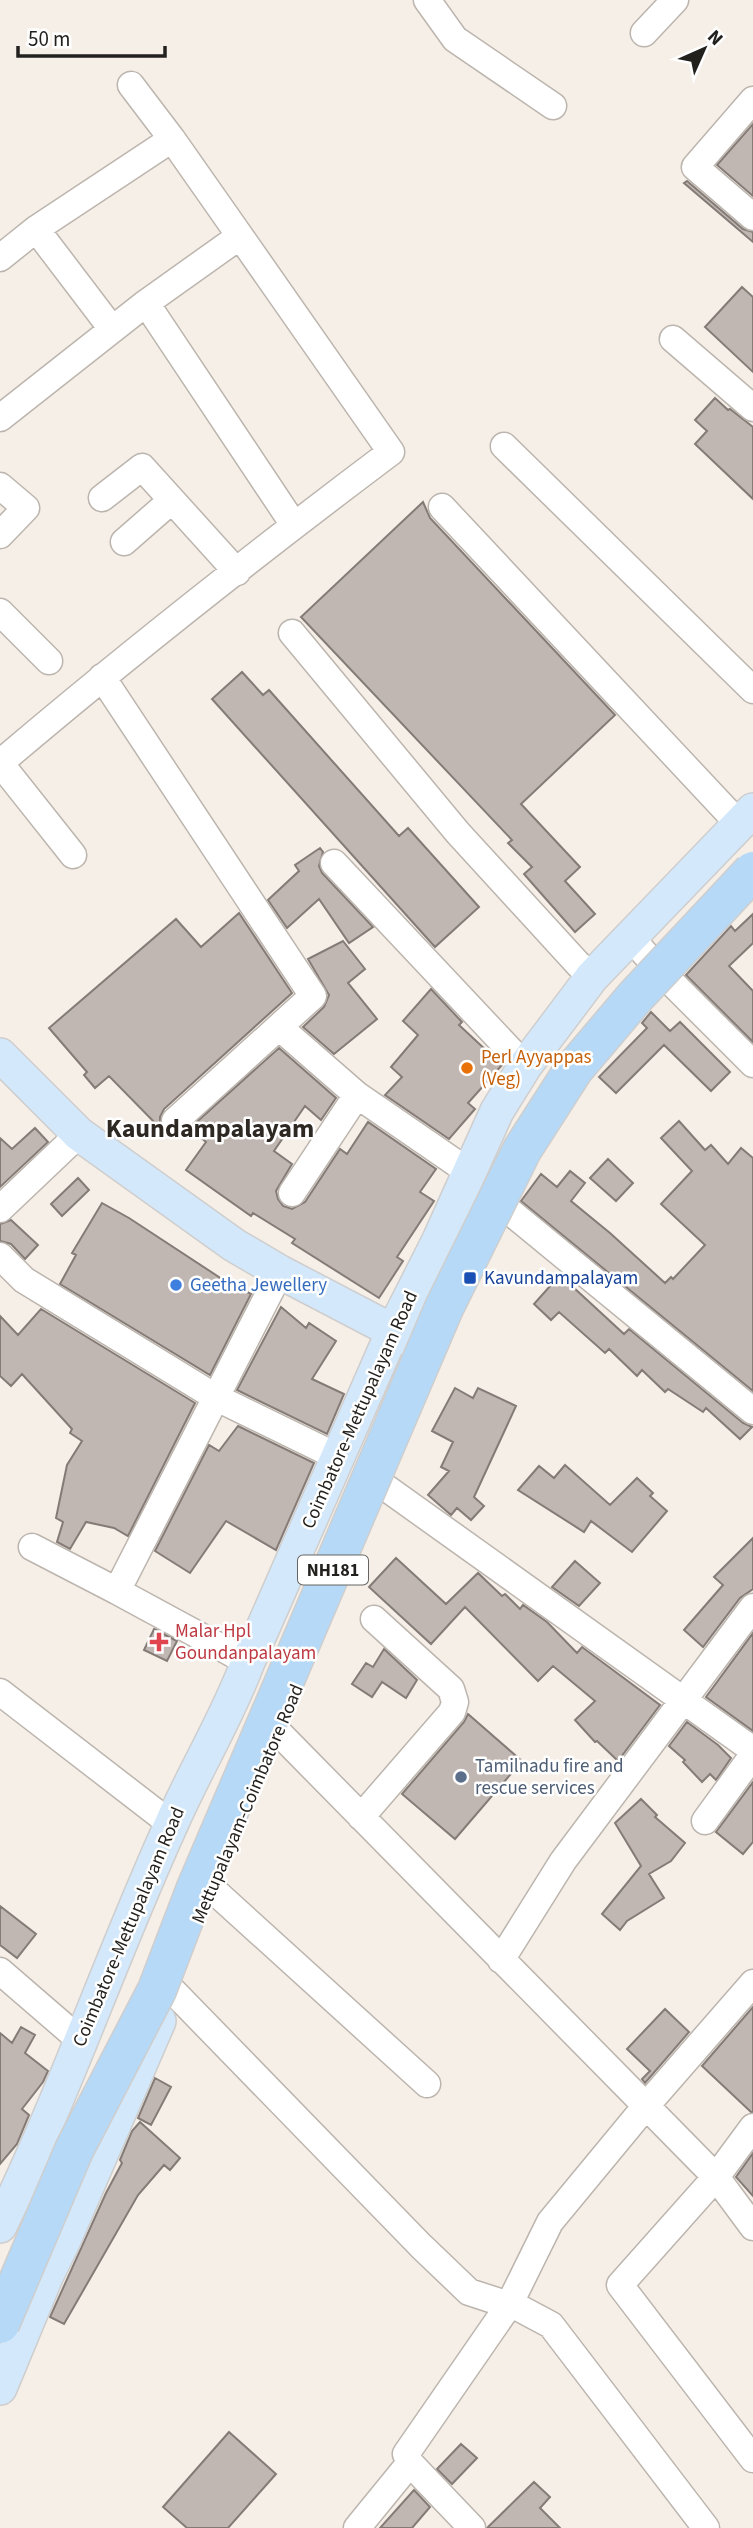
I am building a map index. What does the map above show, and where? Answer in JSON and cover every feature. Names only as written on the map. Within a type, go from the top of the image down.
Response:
[{"type":"highway","name":"NH181","points":[[0,2270],[53,2143],[137,1986],[167,1906],[284,1629],[419,1318],[489,1168],[550,1070],[749,826]]},
{"type":"highway","name":"NH181","points":[[0,2324],[74,2150],[157,1990],[196,1888],[444,1308],[522,1150],[574,1069],[635,997],[753,871]]},
{"type":"main road","name":"Coimbatore-Mettupalayam Road","points":[[3,2210],[81,2041],[171,1824],[233,1701],[393,1331],[439,1240],[497,1111],[525,1066],[592,977],[708,857],[749,826]]},
{"type":"main road","name":"Mettupalayam-Coimbatore Road","points":[[0,2388],[172,1989],[211,1888],[278,1732],[443,1358],[470,1278],[539,1153],[583,1081],[624,1027],[753,890]]},
{"type":"main road","points":[[0,1055],[79,1134],[234,1245],[443,1358]]},
{"type":"street","points":[[427,0],[455,38],[553,106]]},
{"type":"street","points":[[644,33],[675,0]]},
{"type":"street","points":[[73,855],[0,763],[102,677],[391,452],[172,139],[131,85]]},
{"type":"street","points":[[753,100],[695,167],[753,217]]},
{"type":"street","points":[[0,258],[36,229],[172,139]]},
{"type":"street","points":[[36,229],[113,329]]},
{"type":"street","points":[[0,418],[146,303],[240,236]]},
{"type":"street","points":[[146,303],[294,525]]},
{"type":"street","points":[[673,339],[753,408]]},
{"type":"street","points":[[504,446],[753,690]]},
{"type":"street","points":[[102,498],[142,467],[237,572]]},
{"type":"street","points":[[0,485],[26,508],[0,535]]},
{"type":"street","points":[[124,542],[172,500]]},
{"type":"street","points":[[442,508],[749,826]]},
{"type":"street","points":[[0,612],[49,661]]},
{"type":"street","points":[[292,633],[458,833],[592,977]]},
{"type":"street","points":[[102,677],[313,996],[175,1121]]},
{"type":"street","points":[[334,863],[525,1066]]},
{"type":"street","points":[[629,936],[753,1064]]},
{"type":"street","points":[[279,1027],[357,1095],[468,1172]]},
{"type":"street","points":[[292,1193],[357,1095]]},
{"type":"street","points":[[0,1209],[79,1134]]},
{"type":"street","points":[[508,1210],[753,1411]]},
{"type":"street","points":[[0,1256],[24,1280],[217,1398],[338,1457]]},
{"type":"street","points":[[117,1591],[280,1272]]},
{"type":"street","points":[[385,1487],[685,1700],[753,1753],[705,1821]]},
{"type":"street","points":[[32,1547],[248,1662]]},
{"type":"street","points":[[501,1960],[563,1861],[753,1607]]},
{"type":"street","points":[[361,1817],[452,1712],[455,1702],[451,1689],[374,1619]]},
{"type":"street","points":[[0,1692],[171,1824]]},
{"type":"street","points":[[278,1732],[716,2177],[753,2227]]},
{"type":"street","points":[[211,1888],[427,2084]]},
{"type":"street","points":[[0,1971],[81,2041]]},
{"type":"street","points":[[472,2528],[410,2463],[406,2454],[509,2305],[550,2222],[753,1983]]},
{"type":"street","points":[[172,1989],[469,2292],[509,2305],[551,2325],[706,2528]]},
{"type":"street","points":[[753,2127],[716,2177],[620,2285],[753,2459]]},
{"type":"street","points":[[3,2210],[64,2240]]},
{"type":"street","points":[[357,2528],[410,2463]]},
{"type":"building","points":[[753,124],[753,196],[717,165]]},
{"type":"building","points":[[687,181],[743,229],[753,232],[753,242],[684,183]]},
{"type":"building","points":[[742,287],[753,297],[753,372],[705,327]]},
{"type":"building","points":[[715,398],[753,427],[753,499],[695,444],[707,431],[695,420]]},
{"type":"building","points":[[423,502],[430,518],[615,715],[521,804],[580,867],[565,881],[595,914],[575,932],[524,874],[532,867],[508,843],[512,840],[301,617]]},
{"type":"building","points":[[242,672],[263,695],[269,690],[399,836],[408,828],[479,907],[435,947],[212,699]]},
{"type":"building","points":[[320,848],[323,852],[319,866],[322,873],[373,927],[349,943],[319,899],[287,928],[268,900],[299,871],[295,865]]},
{"type":"building","points":[[239,913],[292,993],[164,1109],[160,1117],[160,1128],[109,1076],[95,1088],[84,1075],[87,1072],[49,1028],[176,919],[201,947]]},
{"type":"building","points":[[753,914],[753,943],[729,966],[753,991],[753,1042],[686,975],[731,926],[735,931]]},
{"type":"building","points":[[343,941],[365,969],[348,983],[377,1019],[334,1054],[303,1027],[324,1007],[329,995],[308,959]]},
{"type":"building","points":[[431,989],[462,1022],[459,1025],[502,1065],[468,1103],[475,1109],[449,1139],[385,1095],[402,1077],[391,1067],[418,1035],[403,1021]]},
{"type":"building","points":[[651,1012],[670,1031],[680,1022],[730,1072],[711,1091],[664,1045],[616,1093],[599,1077],[647,1028],[642,1023]]},
{"type":"building","points":[[279,1048],[336,1098],[321,1120],[305,1106],[274,1151],[292,1164],[276,1191],[283,1206],[292,1209],[305,1202],[340,1149],[347,1154],[368,1122],[436,1169],[420,1192],[434,1201],[397,1257],[403,1261],[379,1298],[292,1243],[295,1239],[253,1213],[251,1216],[186,1170],[206,1142],[190,1128]]},
{"type":"building","points":[[679,1121],[705,1150],[711,1145],[728,1164],[741,1148],[753,1158],[753,1391],[521,1201],[541,1174],[557,1187],[570,1171],[585,1183],[571,1201],[665,1283],[671,1277],[673,1279],[705,1245],[661,1204],[692,1171],[661,1138]]},
{"type":"building","points":[[35,1128],[48,1142],[0,1187],[0,1138],[12,1149]]},
{"type":"building","points":[[608,1159],[633,1183],[616,1201],[590,1178]]},
{"type":"building","points":[[78,1178],[89,1190],[62,1216],[51,1204]]},
{"type":"building","points":[[102,1203],[225,1281],[251,1294],[210,1375],[60,1284],[76,1255],[72,1253]]},
{"type":"building","points":[[11,1220],[38,1245],[25,1259],[11,1244],[0,1241],[0,1224]]},
{"type":"building","points":[[560,1275],[624,1334],[629,1329],[743,1423],[752,1427],[740,1439],[706,1408],[703,1412],[668,1389],[665,1392],[642,1370],[637,1376],[609,1349],[605,1353],[559,1312],[551,1320],[534,1304]]},
{"type":"building","points":[[281,1307],[306,1328],[309,1323],[336,1341],[312,1379],[344,1394],[327,1434],[237,1390]]},
{"type":"building","points":[[41,1309],[195,1403],[128,1536],[114,1528],[86,1522],[70,1549],[57,1542],[63,1522],[56,1518],[67,1465],[82,1441],[70,1433],[72,1429],[22,1374],[11,1386],[0,1376],[0,1316],[18,1335]]},
{"type":"building","points":[[455,1388],[473,1398],[478,1388],[516,1406],[474,1497],[484,1506],[471,1520],[457,1508],[451,1515],[428,1495],[449,1471],[441,1467],[453,1442],[432,1431]]},
{"type":"building","points":[[238,1426],[314,1463],[276,1550],[226,1521],[190,1573],[155,1551],[209,1445],[219,1451]]},
{"type":"building","points":[[565,1465],[610,1505],[637,1478],[653,1493],[650,1496],[667,1511],[632,1552],[591,1521],[584,1532],[518,1490],[539,1466],[554,1478]]},
{"type":"building","points":[[753,1538],[753,1589],[740,1598],[703,1647],[684,1630],[723,1585],[714,1577]]},
{"type":"building","points":[[396,1558],[446,1604],[478,1573],[520,1609],[523,1605],[547,1622],[577,1653],[582,1647],[660,1705],[618,1761],[595,1742],[575,1720],[595,1701],[553,1666],[538,1681],[465,1607],[431,1644],[369,1587]]},
{"type":"building","points":[[575,1561],[600,1583],[579,1606],[552,1587]]},
{"type":"building","points":[[154,1629],[177,1641],[167,1661],[144,1650]]},
{"type":"building","points":[[753,1633],[753,1731],[706,1697]]},
{"type":"building","points":[[384,1649],[417,1680],[406,1698],[382,1682],[372,1697],[352,1684],[366,1663],[373,1667]]},
{"type":"building","name":"Tamilnadu fire and rescue services","points":[[468,1714],[522,1761],[455,1839],[402,1794]]},
{"type":"building","points":[[687,1722],[731,1758],[716,1780],[710,1774],[702,1782],[683,1762],[685,1760],[669,1746]]},
{"type":"building","points":[[753,1782],[753,1842],[743,1854],[716,1832]]},
{"type":"building","points":[[641,1799],[657,1815],[655,1817],[685,1843],[671,1861],[649,1874],[664,1898],[627,1921],[620,1930],[602,1914],[641,1866],[615,1823]]},
{"type":"building","points":[[0,1906],[36,1934],[17,1958],[0,1945]]},
{"type":"building","points":[[753,2007],[753,2112],[751,2112],[702,2066]]},
{"type":"building","points":[[665,2009],[689,2032],[645,2083],[642,2079],[650,2071],[627,2049]]},
{"type":"building","points":[[21,2027],[35,2035],[25,2053],[48,2071],[22,2109],[29,2115],[17,2144],[0,2164],[0,2033],[12,2043]]},
{"type":"building","points":[[155,2078],[171,2087],[151,2125],[138,2118]]},
{"type":"building","points":[[140,2122],[180,2158],[170,2170],[164,2165],[138,2195],[64,2324],[50,2317],[122,2163],[120,2160],[132,2131]]},
{"type":"building","points":[[753,2153],[753,2196],[736,2177]]},
{"type":"building","points":[[229,2432],[276,2474],[228,2528],[187,2528],[163,2507]]},
{"type":"building","points":[[461,2444],[477,2458],[452,2484],[437,2469]]},
{"type":"building","points":[[534,2482],[550,2497],[540,2508],[560,2528],[487,2528]]},
{"type":"building","points":[[414,2490],[430,2507],[412,2528],[380,2528]]},
{"type":"place","name":"Perl Ayyappas (Veg)","points":[[467,1068]]},
{"type":"place","name":"Kavundampalayam","points":[[470,1278]]},
{"type":"place","name":"Geetha Jewellery","points":[[176,1285]]},
{"type":"place","name":"Malar Hpl Goundanpalayam","points":[[159,1642]]},
{"type":"place","name":"Tamilnadu fire and rescue services","points":[[461,1777]]},
{"type":"district","name":"Kaundampalayam","points":[[210,1128]]}]
